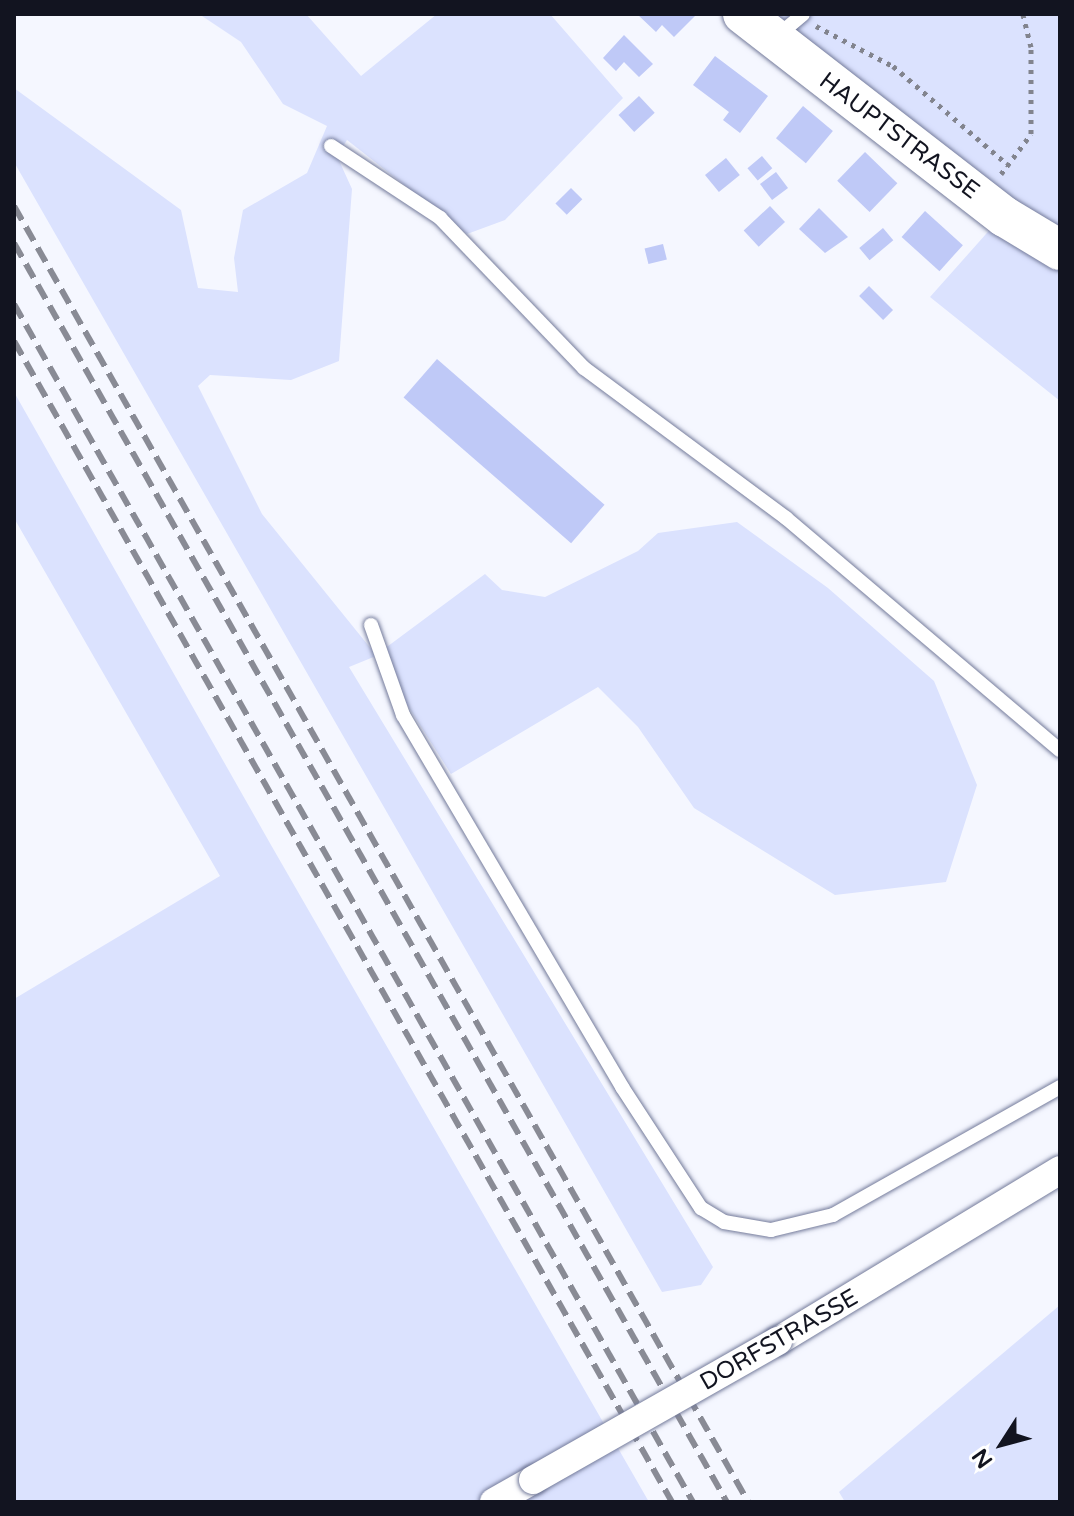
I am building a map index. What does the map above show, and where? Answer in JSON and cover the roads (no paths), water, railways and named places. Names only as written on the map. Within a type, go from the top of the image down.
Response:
[{"type":"street","name":"HAUPTSTRASSE","points":[[743,14],[791,24],[1005,217],[1060,250]]},
{"type":"street","name":"DORFSTRASSE","points":[[494,1502],[778,1341],[1060,1170]]},
{"type":"lane","points":[[331,146],[440,218],[584,368],[786,518],[1060,750]]},
{"type":"lane","points":[[371,625],[403,715],[606,1061],[701,1208],[724,1222],[771,1230],[833,1215],[1060,1087]]},
{"type":"railway","points":[[14,206],[748,1502]]},
{"type":"railway","points":[[14,243],[727,1502]]},
{"type":"railway","points":[[14,304],[693,1502]]},
{"type":"railway","points":[[14,341],[672,1502]]}]
